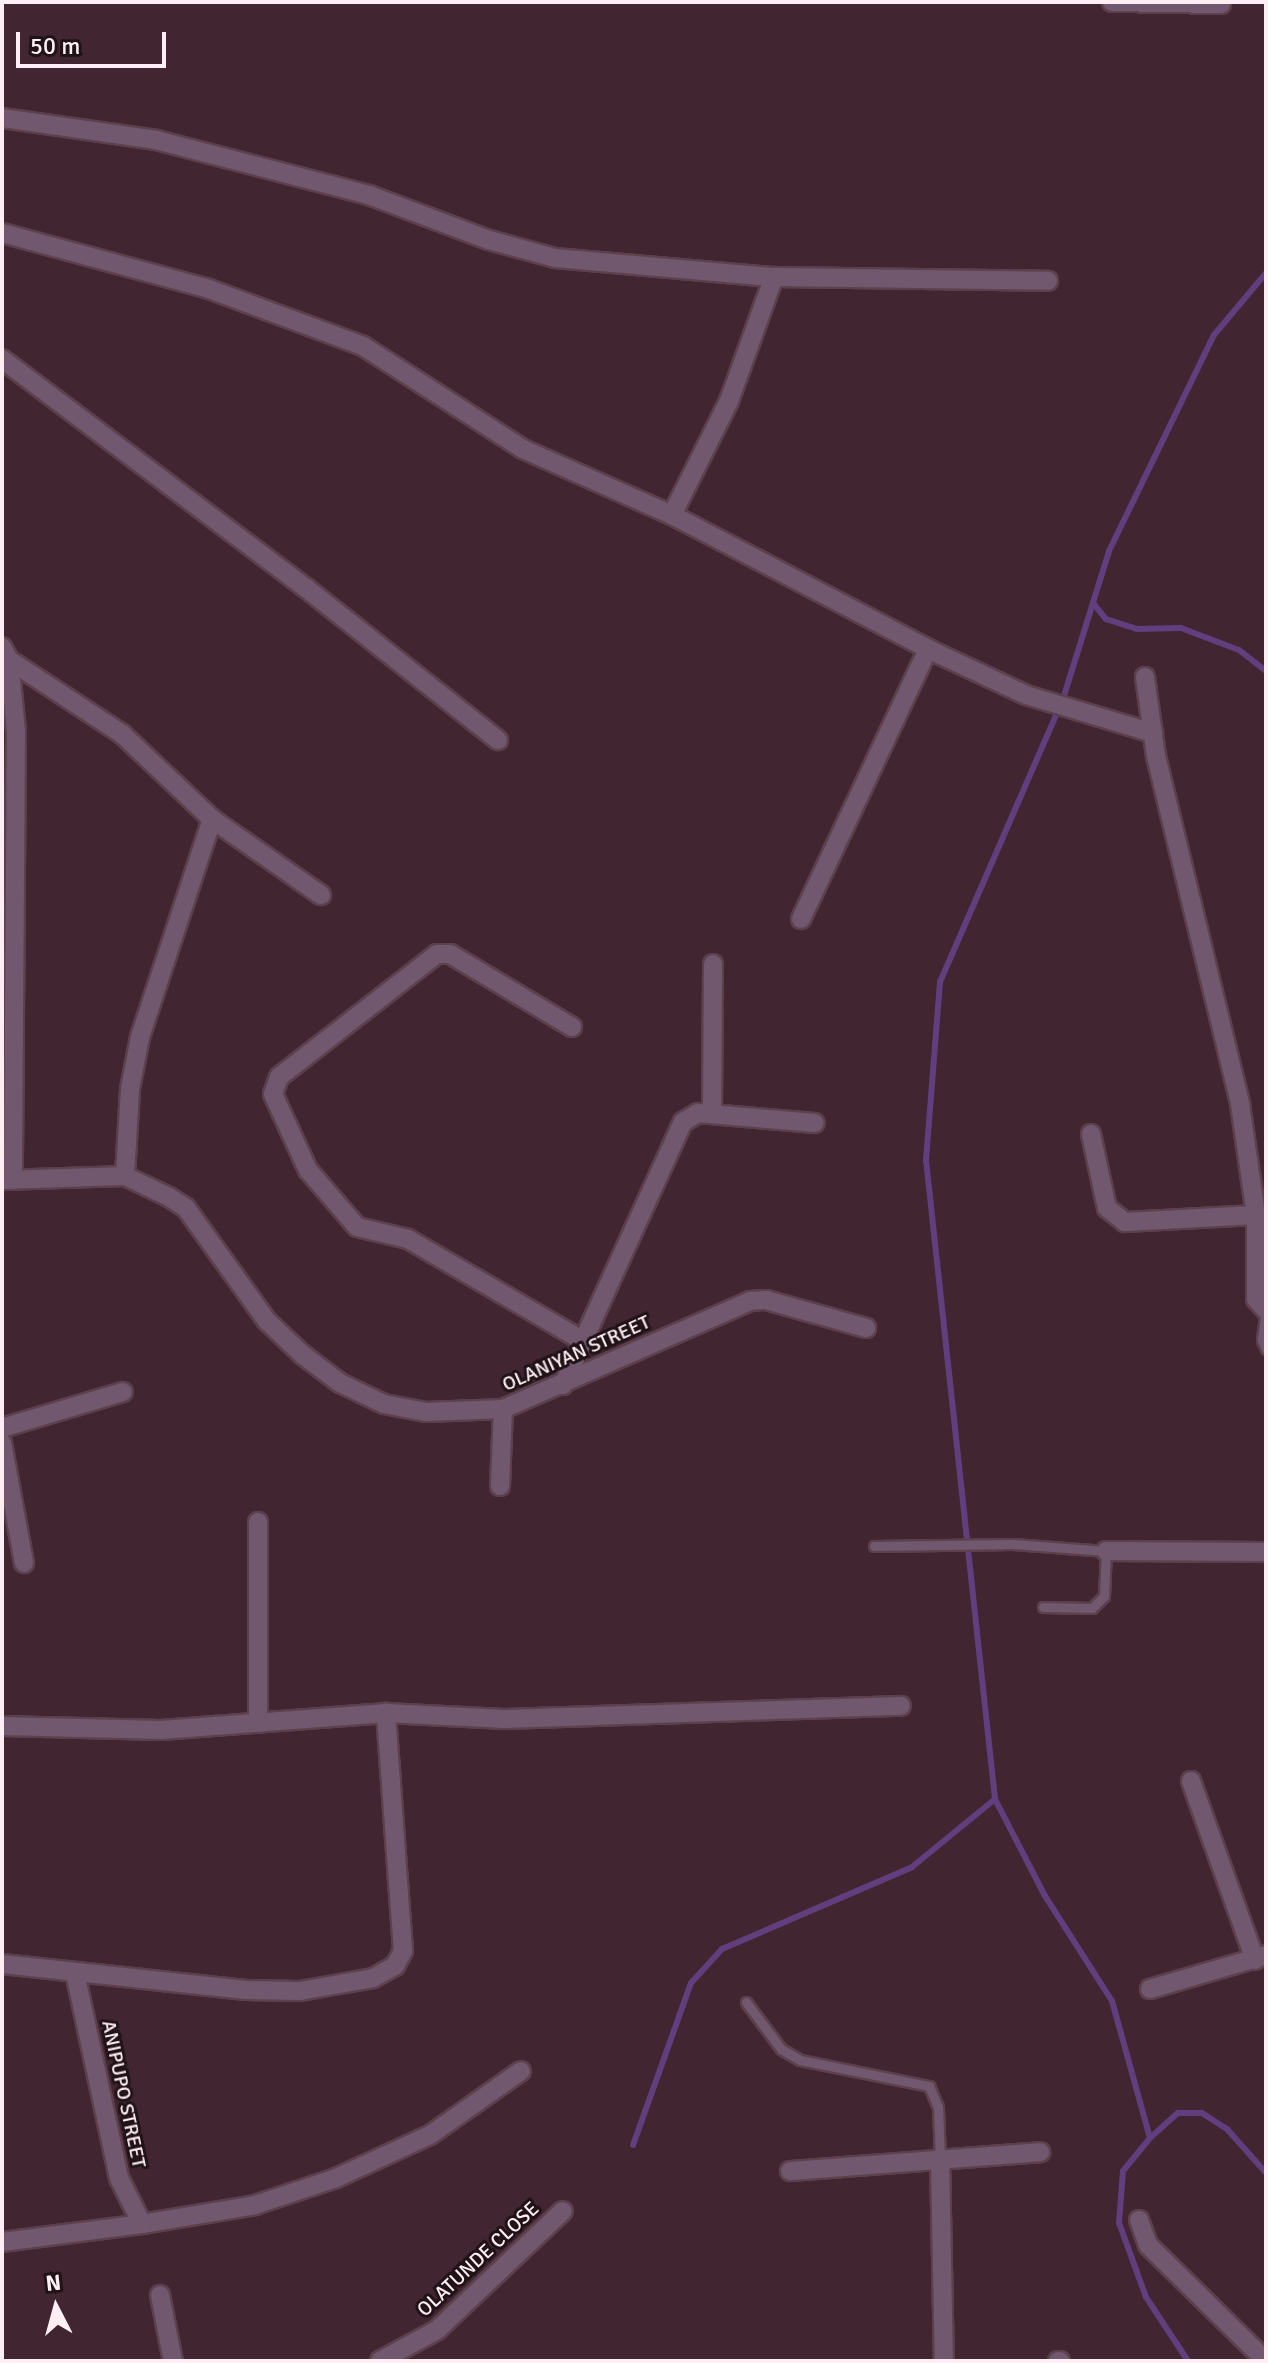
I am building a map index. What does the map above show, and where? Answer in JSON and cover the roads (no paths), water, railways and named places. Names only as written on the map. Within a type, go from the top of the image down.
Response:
[{"type":"street","points":[[1112,2],[1221,4]]},
{"type":"street","points":[[2,118],[156,140],[369,195],[489,240],[555,258],[774,277],[1048,281]]},
{"type":"street","points":[[2,233],[209,289],[363,346],[523,449],[672,515],[928,649],[1026,695],[1153,733]]},
{"type":"street","points":[[672,515],[729,401],[774,277]]},
{"type":"street","points":[[2,359],[306,588],[498,740]]},
{"type":"street","points":[[801,919],[928,649]]},
{"type":"street","points":[[6,653],[122,734],[212,819],[321,895]]},
{"type":"street","points":[[6,653],[16,731],[7,1180]]},
{"type":"street","points":[[1145,677],[1153,733],[1240,1104],[1256,1215],[1256,1299],[1266,1310]]},
{"type":"street","points":[[125,1176],[130,1089],[140,1037],[212,819]]},
{"type":"street","points":[[572,1027],[450,954],[437,954],[279,1077],[273,1094],[308,1170],[357,1227],[408,1239],[580,1339]]},
{"type":"street","points":[[712,1113],[713,964]]},
{"type":"street","points":[[563,1385],[580,1339],[683,1122],[698,1113],[712,1113],[815,1123]]},
{"type":"street","points":[[1091,1134],[1107,1208],[1125,1222],[1256,1215]]},
{"type":"street","name":"OLANIYAN STREET","points":[[7,1180],[125,1176],[186,1208],[267,1321],[340,1383],[384,1404],[426,1412],[503,1409],[750,1301],[766,1300],[866,1328]]},
{"type":"street","points":[[2,1428],[123,1392]]},
{"type":"street","points":[[500,1486],[503,1409]]},
{"type":"street","points":[[2,1443],[24,1563]]},
{"type":"street","points":[[258,1522],[258,1723]]},
{"type":"street","points":[[1106,1551],[1266,1552]]},
{"type":"street","points":[[2,1726],[161,1730],[386,1713],[505,1719],[901,1706]]},
{"type":"street","points":[[2,1964],[300,1991],[373,1978],[395,1966],[403,1951],[386,1713]]},
{"type":"street","points":[[1150,1989],[1261,1957],[1191,1781]]},
{"type":"street","name":"ANIPUPO STREET","points":[[75,1973],[119,2178],[142,2224]]},
{"type":"street","points":[[2,2242],[142,2224],[255,2205],[336,2178],[430,2135],[521,2071]]},
{"type":"street","points":[[790,2171],[1040,2152]]},
{"type":"street","points":[[940,2158],[944,2361]]},
{"type":"street","name":"OLATUNDE CLOSE","points":[[380,2361],[437,2330],[563,2211]]},
{"type":"street","points":[[1139,2220],[1148,2245],[1266,2361]]},
{"type":"street","points":[[160,2295],[173,2361]]},
{"type":"lane","points":[[1266,1310],[1262,1340],[1266,1349]]},
{"type":"lane","points":[[874,1546],[1013,1544],[1106,1551],[1104,1596],[1092,1608],[1043,1607]]},
{"type":"lane","points":[[746,2002],[781,2049],[800,2060],[929,2086],[938,2107],[940,2158]]},
{"type":"waterway","points":[[1188,2361],[1146,2297],[1119,2223],[1123,2171],[1150,2138],[1112,2001],[1045,1896],[995,1799],[926,1160],[940,982],[1063,699],[1109,551],[1214,335],[1266,273]]},
{"type":"waterway","points":[[1093,603],[1106,619],[1137,629],[1181,628],[1239,650],[1266,671]]},
{"type":"waterway","points":[[633,2145],[691,1983],[722,1949],[912,1867],[995,1799]]},
{"type":"waterway","points":[[1150,2138],[1178,2113],[1202,2113],[1227,2129],[1266,2173]]}]
